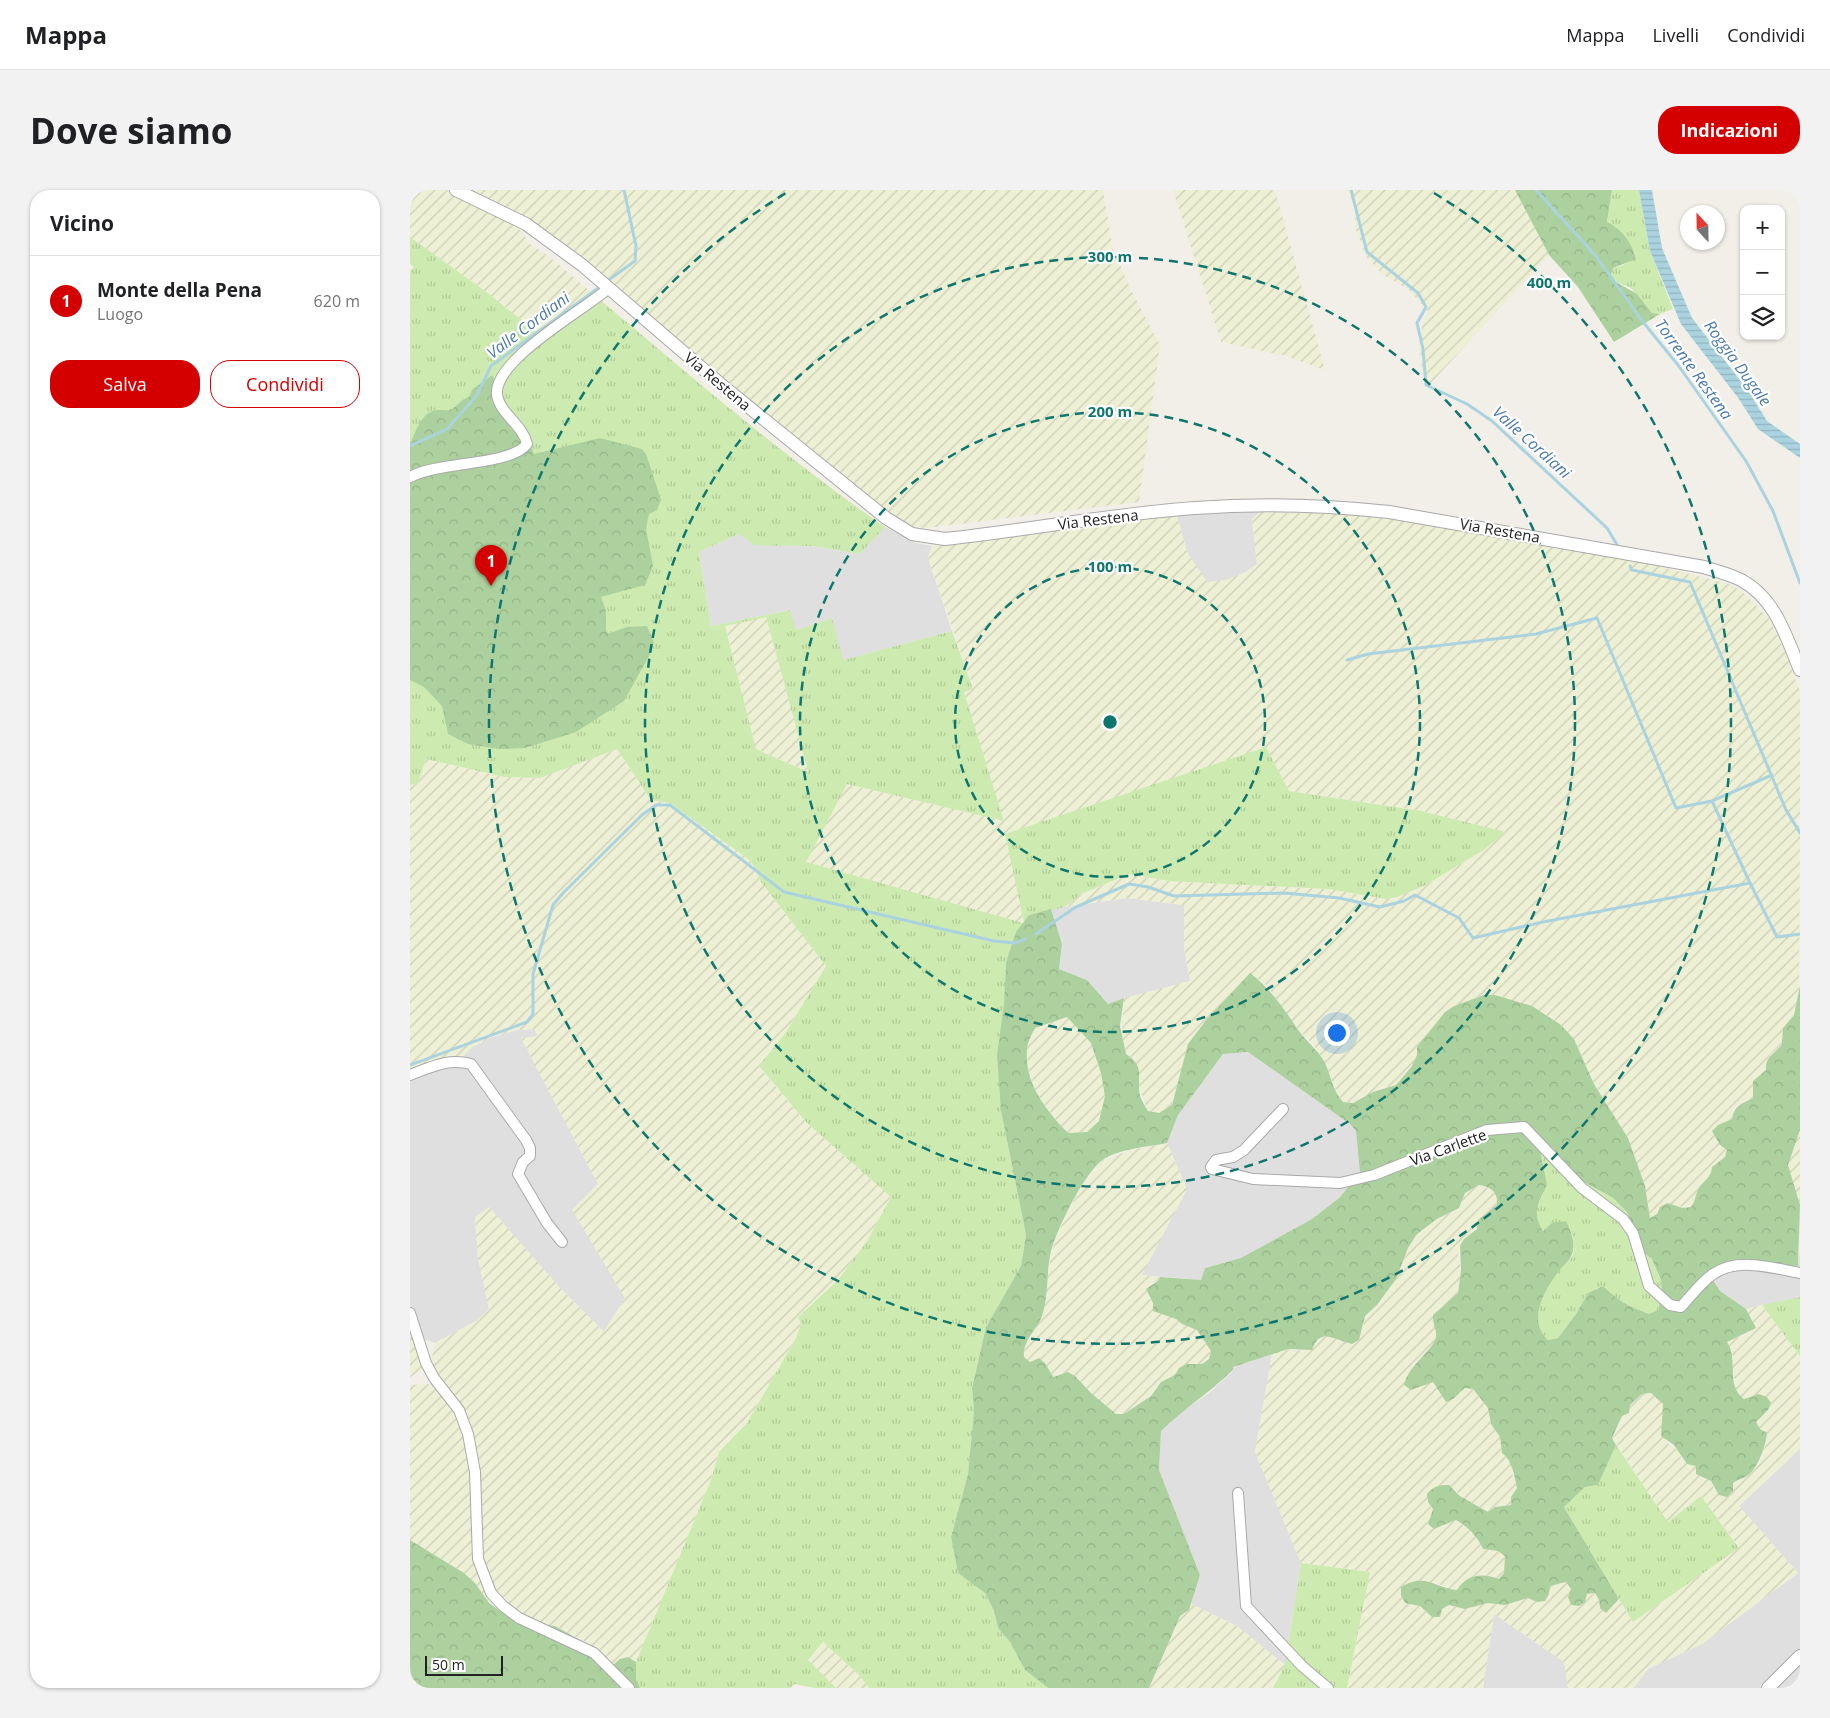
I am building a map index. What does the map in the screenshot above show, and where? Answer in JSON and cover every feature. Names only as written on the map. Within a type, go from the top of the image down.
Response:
[{"type":"street","name":"Via Restena","points":[[456,190],[526,224],[582,265],[724,387],[886,518],[912,534],[945,539],[1147,513],[1240,505],[1335,507],[1389,512],[1704,566],[1740,580],[1756,590],[1774,610],[1800,670]]},
{"type":"street","points":[[410,478],[440,467],[511,455],[522,450],[527,444],[526,437],[500,405],[498,398],[497,390],[508,367],[530,346],[609,288]]},
{"type":"street","points":[[410,1075],[446,1061],[457,1060],[471,1064],[526,1140],[530,1156],[523,1162],[518,1174],[547,1223],[562,1242]]},
{"type":"street","name":"Via Carlette","points":[[1283,1109],[1244,1150],[1233,1157],[1216,1160],[1211,1167],[1212,1170],[1253,1179],[1340,1183],[1374,1175],[1487,1130],[1524,1127],[1582,1188],[1623,1219],[1633,1233],[1649,1286],[1670,1305],[1681,1307],[1714,1274],[1728,1267],[1758,1265],[1800,1273]]},
{"type":"street","points":[[410,1313],[426,1362],[434,1378],[459,1410],[468,1434],[475,1472],[478,1559],[492,1593],[503,1606],[519,1618],[594,1652],[629,1688]]},
{"type":"street","points":[[1238,1494],[1246,1606],[1302,1666],[1328,1688]]},
{"type":"street","points":[[1768,1688],[1800,1656]]},
{"type":"shaded area","points":[[1261,511],[1252,520],[1257,564],[1246,572],[1226,580],[1206,583],[1187,552],[1177,516]]},
{"type":"shaded area","points":[[885,527],[916,543],[932,546],[928,558],[952,631],[843,660],[796,630],[789,610],[711,626],[699,552],[739,534],[860,554]]},
{"type":"shaded area","points":[[1127,898],[1184,905],[1184,947],[1190,981],[1108,1004],[1087,980],[1059,969],[1062,944],[1051,909]]},
{"type":"shaded area","points":[[534,1029],[539,1036],[521,1038],[598,1184],[608,1270],[625,1298],[604,1332],[562,1290],[475,1217],[478,1258],[489,1309],[476,1321],[435,1343],[421,1338],[410,1306],[410,1078],[459,1060],[472,1047],[492,1037],[517,1030]]},
{"type":"shaded area","points":[[1248,1052],[1350,1124],[1356,1131],[1360,1173],[1339,1198],[1312,1219],[1241,1258],[1205,1268],[1201,1280],[1141,1275],[1187,1189],[1167,1143],[1178,1115],[1223,1054]]},
{"type":"shaded area","points":[[1800,1252],[1800,1297],[1746,1309],[1720,1291],[1713,1280],[1706,1281],[1733,1262],[1798,1266]]},
{"type":"shaded area","points":[[1272,1354],[1255,1452],[1301,1563],[1285,1665],[1237,1626],[1191,1604],[1200,1575],[1159,1470],[1161,1431],[1183,1411],[1208,1394],[1233,1371],[1233,1367]]},
{"type":"shaded area","points":[[1800,1449],[1800,1688],[1633,1688],[1648,1669],[1702,1644],[1798,1573],[1739,1506]]},
{"type":"shaded area","points":[[1494,1614],[1564,1662],[1568,1688],[1483,1688]]},
{"type":"green space","points":[[410,190],[1103,190],[1113,249],[1131,290],[1160,345],[1139,502],[927,528],[915,527],[902,522],[890,515],[509,214],[530,244],[551,258],[598,298],[542,336],[481,288],[410,237]]},
{"type":"green space","points":[[1173,190],[1275,190],[1325,370],[1286,356],[1221,342]]},
{"type":"green space","points":[[1348,190],[1515,190],[1549,255],[1430,384],[1422,372],[1420,349],[1422,325],[1428,311],[1408,289],[1382,274],[1366,256],[1356,230],[1355,209]]},
{"type":"green space","points":[[1515,190],[1612,190],[1607,222],[1626,237],[1636,259],[1613,268],[1611,275],[1616,282],[1637,294],[1652,313],[1660,314],[1614,342],[1578,287],[1549,255]]},
{"type":"green space","points":[[1612,190],[1639,190],[1650,251],[1673,309],[1660,314],[1652,313],[1631,288],[1616,282],[1611,275],[1613,268],[1636,258],[1634,251],[1607,222]]},
{"type":"green space","points":[[410,237],[481,288],[542,336],[598,298],[775,445],[885,527],[860,554],[813,546],[754,545],[739,534],[699,552],[711,626],[790,610],[796,630],[832,618],[843,660],[952,631],[973,689],[964,692],[1004,821],[847,784],[806,862],[1023,923],[1006,962],[1001,1111],[1026,1235],[1021,1266],[986,1327],[972,1388],[974,1411],[968,1474],[951,1537],[958,1573],[984,1592],[994,1611],[998,1628],[1010,1642],[1025,1670],[1048,1688],[869,1688],[859,1675],[823,1642],[808,1660],[836,1688],[814,1688],[794,1684],[791,1688],[640,1688],[636,1679],[636,1662],[711,1480],[719,1452],[747,1423],[796,1338],[801,1324],[798,1317],[838,1280],[867,1241],[891,1197],[807,1123],[759,1066],[786,1032],[826,966],[761,882],[751,861],[670,803],[651,800],[617,749],[540,778],[505,777],[426,759],[418,783],[410,785],[410,271],[414,267],[410,264]],"holes":[[[766,617],[808,772],[756,749],[725,626]]]},
{"type":"green space","points":[[492,375],[496,382],[500,413],[512,430],[525,434],[534,454],[600,438],[642,449],[646,454],[661,500],[657,510],[649,514],[646,529],[653,566],[645,585],[601,597],[606,611],[606,630],[608,634],[627,627],[647,626],[654,643],[649,656],[624,701],[576,732],[525,748],[499,749],[468,744],[448,734],[442,706],[424,687],[410,680],[410,443],[425,416],[435,410],[452,409],[469,397],[472,390]]},
{"type":"green space","points":[[1261,511],[1355,515],[1411,522],[1646,563],[1729,584],[1742,591],[1770,620],[1786,654],[1800,691],[1800,817],[1796,819],[1800,829],[1799,999],[1794,1015],[1783,1028],[1782,1044],[1770,1055],[1766,1070],[1754,1081],[1753,1098],[1738,1104],[1733,1110],[1732,1119],[1718,1125],[1727,1150],[1725,1157],[1712,1167],[1711,1175],[1700,1186],[1696,1193],[1696,1201],[1691,1207],[1674,1206],[1650,1218],[1645,1186],[1628,1138],[1594,1083],[1574,1039],[1561,1025],[1532,1006],[1484,995],[1454,1006],[1445,1012],[1412,1066],[1396,1085],[1373,1092],[1353,1103],[1343,1102],[1338,1097],[1325,1062],[1313,1044],[1301,1033],[1267,986],[1250,973],[1207,1019],[1188,1044],[1172,1105],[1159,1113],[1148,1111],[1139,1089],[1140,1079],[1135,1060],[1126,1054],[1122,1034],[1124,998],[1190,981],[1184,947],[1184,905],[1127,898],[1065,907],[1081,894],[1129,874],[1169,881],[1329,889],[1386,899],[1397,897],[1424,886],[1482,851],[1505,832],[1421,811],[1289,791],[1266,747],[1023,923],[805,862],[847,784],[1004,821],[964,692],[973,688],[928,558],[932,546],[1177,516],[1187,552],[1207,582],[1226,580],[1246,572],[1257,564],[1252,519]]},
{"type":"green space","points":[[766,616],[808,772],[756,749],[725,625]]},
{"type":"green space","points":[[1266,747],[1289,791],[1421,811],[1506,832],[1482,851],[1424,886],[1397,897],[1386,899],[1329,889],[1169,881],[1129,874],[1081,894],[1065,907],[1029,915],[1024,922],[1005,834]]},
{"type":"green space","points":[[617,749],[651,800],[670,803],[751,861],[761,882],[826,966],[786,1032],[759,1067],[807,1123],[891,1197],[867,1241],[838,1280],[798,1317],[801,1324],[796,1338],[747,1423],[719,1452],[711,1480],[636,1662],[628,1657],[620,1659],[613,1665],[586,1642],[555,1626],[541,1625],[517,1613],[499,1596],[487,1577],[481,1560],[479,1480],[473,1433],[465,1411],[433,1366],[432,1358],[435,1343],[476,1321],[489,1309],[478,1258],[475,1217],[489,1207],[562,1290],[604,1332],[625,1298],[572,1210],[598,1184],[521,1038],[538,1036],[534,1029],[517,1030],[492,1037],[472,1047],[459,1060],[410,1078],[410,785],[418,783],[426,759],[505,777],[540,778]]},
{"type":"green space","points":[[1051,909],[1062,944],[1059,969],[1087,980],[1108,1004],[1124,998],[1120,1026],[1126,1054],[1135,1061],[1139,1069],[1139,1092],[1143,1103],[1148,1111],[1159,1113],[1172,1105],[1188,1044],[1207,1019],[1250,973],[1258,979],[1283,1007],[1302,1035],[1321,1057],[1336,1093],[1343,1102],[1353,1103],[1373,1092],[1396,1085],[1412,1066],[1417,1055],[1417,1047],[1445,1012],[1454,1006],[1484,995],[1495,995],[1532,1006],[1561,1025],[1574,1039],[1594,1084],[1628,1138],[1645,1186],[1650,1218],[1657,1214],[1660,1207],[1667,1203],[1683,1208],[1691,1207],[1699,1188],[1710,1175],[1712,1167],[1725,1157],[1727,1150],[1720,1145],[1712,1131],[1718,1125],[1732,1119],[1737,1108],[1753,1098],[1753,1081],[1766,1070],[1767,1061],[1782,1044],[1783,1028],[1794,1015],[1800,986],[1800,1130],[1788,1165],[1800,1205],[1798,1266],[1742,1261],[1706,1281],[1713,1280],[1720,1291],[1746,1309],[1756,1328],[1727,1342],[1732,1357],[1733,1380],[1738,1393],[1744,1399],[1759,1394],[1767,1397],[1771,1403],[1768,1410],[1756,1422],[1760,1429],[1767,1433],[1763,1450],[1755,1468],[1747,1476],[1733,1483],[1733,1491],[1727,1497],[1719,1495],[1711,1481],[1696,1474],[1696,1466],[1687,1464],[1674,1445],[1661,1436],[1663,1404],[1651,1393],[1642,1394],[1630,1405],[1629,1413],[1622,1416],[1612,1438],[1616,1445],[1598,1485],[1585,1487],[1564,1507],[1619,1599],[1606,1613],[1600,1608],[1599,1600],[1595,1593],[1587,1594],[1585,1602],[1579,1606],[1571,1605],[1568,1597],[1571,1589],[1566,1582],[1550,1586],[1549,1594],[1545,1601],[1537,1602],[1528,1598],[1505,1605],[1488,1603],[1465,1609],[1449,1605],[1442,1609],[1440,1617],[1432,1617],[1420,1606],[1405,1603],[1401,1595],[1401,1587],[1409,1583],[1417,1581],[1430,1582],[1457,1590],[1465,1581],[1475,1576],[1499,1579],[1504,1573],[1505,1556],[1498,1551],[1483,1549],[1475,1536],[1460,1522],[1456,1520],[1434,1529],[1428,1524],[1433,1509],[1428,1502],[1427,1494],[1439,1486],[1449,1485],[1460,1496],[1488,1512],[1495,1507],[1511,1505],[1511,1497],[1517,1488],[1514,1474],[1509,1460],[1502,1453],[1500,1437],[1491,1424],[1488,1408],[1473,1389],[1465,1388],[1453,1399],[1446,1402],[1433,1382],[1411,1390],[1404,1385],[1411,1371],[1434,1342],[1436,1334],[1433,1315],[1458,1293],[1461,1270],[1460,1246],[1464,1239],[1477,1229],[1478,1220],[1497,1205],[1495,1193],[1487,1187],[1479,1185],[1465,1193],[1459,1208],[1437,1219],[1417,1234],[1408,1248],[1396,1279],[1377,1305],[1365,1316],[1359,1340],[1352,1344],[1324,1337],[1315,1343],[1312,1350],[1288,1349],[1233,1367],[1233,1370],[1224,1378],[1161,1431],[1159,1470],[1200,1575],[1189,1610],[1180,1616],[1149,1688],[1048,1688],[1025,1670],[1010,1642],[998,1628],[994,1611],[985,1593],[958,1573],[951,1537],[968,1474],[974,1411],[972,1388],[986,1327],[1021,1266],[1026,1235],[1001,1111],[997,1055],[1004,1004],[1006,962],[1016,932],[1029,915]],"holes":[[[1067,1017],[1091,1043],[1101,1073],[1105,1096],[1099,1121],[1087,1132],[1068,1133],[1052,1116],[1038,1096],[1029,1074],[1027,1050],[1035,1028]],[[1248,1052],[1350,1124],[1356,1131],[1360,1173],[1339,1198],[1312,1219],[1241,1258],[1205,1268],[1201,1280],[1160,1277],[1159,1280],[1146,1289],[1153,1303],[1153,1311],[1176,1319],[1182,1324],[1197,1330],[1211,1351],[1209,1359],[1202,1364],[1186,1364],[1179,1368],[1175,1375],[1161,1382],[1151,1396],[1124,1414],[1116,1414],[1091,1393],[1075,1376],[1068,1372],[1053,1377],[1045,1363],[1039,1358],[1030,1362],[1024,1357],[1025,1346],[1042,1316],[1047,1292],[1051,1251],[1059,1229],[1073,1201],[1097,1165],[1104,1159],[1119,1152],[1167,1143],[1178,1115],[1223,1054]],[[1546,1147],[1553,1148],[1579,1179],[1613,1198],[1627,1212],[1643,1252],[1652,1259],[1661,1280],[1662,1294],[1658,1310],[1649,1314],[1636,1309],[1624,1303],[1603,1286],[1588,1293],[1576,1314],[1558,1338],[1548,1340],[1539,1324],[1540,1306],[1543,1297],[1558,1272],[1569,1260],[1573,1250],[1573,1242],[1566,1221],[1552,1223],[1543,1231],[1539,1225],[1537,1213],[1541,1197],[1547,1185],[1541,1155]]]},
{"type":"green space","points":[[1067,1016],[1091,1043],[1101,1073],[1105,1096],[1099,1121],[1087,1132],[1068,1133],[1042,1105],[1029,1074],[1026,1049],[1035,1027]]},
{"type":"green space","points":[[1800,1130],[1800,1205],[1787,1165]]},
{"type":"green space","points":[[1167,1143],[1187,1189],[1142,1275],[1160,1277],[1159,1280],[1151,1283],[1148,1297],[1169,1316],[1197,1330],[1211,1351],[1209,1359],[1202,1364],[1186,1364],[1179,1368],[1175,1375],[1161,1382],[1145,1400],[1125,1414],[1116,1414],[1091,1393],[1075,1376],[1059,1373],[1053,1377],[1045,1363],[1030,1362],[1024,1357],[1023,1350],[1042,1316],[1051,1253],[1057,1235],[1080,1188],[1103,1160],[1131,1150]]},
{"type":"green space","points":[[1546,1147],[1553,1148],[1579,1179],[1613,1198],[1627,1212],[1643,1252],[1652,1259],[1661,1280],[1662,1294],[1658,1310],[1649,1314],[1630,1306],[1602,1286],[1588,1293],[1576,1314],[1558,1338],[1548,1340],[1542,1332],[1538,1315],[1543,1297],[1558,1271],[1570,1260],[1574,1248],[1571,1231],[1549,1228],[1543,1231],[1537,1222],[1535,1213],[1544,1191],[1541,1155]]},
{"type":"green space","points":[[1478,1185],[1493,1190],[1497,1197],[1497,1205],[1484,1215],[1471,1235],[1464,1239],[1458,1254],[1461,1270],[1458,1293],[1452,1300],[1438,1309],[1436,1339],[1432,1346],[1414,1364],[1419,1389],[1426,1383],[1433,1382],[1441,1395],[1453,1399],[1465,1388],[1473,1389],[1488,1408],[1491,1424],[1500,1437],[1502,1453],[1509,1458],[1512,1465],[1512,1473],[1517,1488],[1511,1497],[1511,1505],[1495,1507],[1488,1512],[1460,1496],[1456,1490],[1428,1502],[1433,1509],[1432,1517],[1442,1527],[1456,1520],[1475,1535],[1483,1549],[1498,1550],[1505,1556],[1504,1573],[1499,1579],[1483,1575],[1475,1576],[1468,1579],[1457,1590],[1449,1589],[1434,1582],[1412,1605],[1420,1606],[1440,1617],[1442,1609],[1449,1605],[1465,1609],[1488,1603],[1505,1605],[1528,1598],[1537,1602],[1549,1586],[1567,1582],[1571,1589],[1587,1594],[1595,1593],[1599,1600],[1600,1608],[1612,1607],[1619,1599],[1633,1622],[1739,1547],[1701,1496],[1668,1522],[1612,1438],[1617,1432],[1622,1416],[1629,1413],[1630,1405],[1642,1394],[1651,1393],[1663,1404],[1662,1420],[1666,1442],[1679,1451],[1681,1458],[1696,1465],[1696,1474],[1711,1481],[1714,1489],[1733,1491],[1733,1483],[1747,1476],[1762,1457],[1766,1442],[1756,1422],[1761,1416],[1737,1394],[1734,1387],[1735,1379],[1731,1372],[1733,1356],[1727,1341],[1749,1333],[1752,1321],[1746,1309],[1762,1305],[1800,1356],[1800,1449],[1739,1506],[1798,1573],[1702,1644],[1648,1669],[1633,1688],[1568,1688],[1564,1662],[1494,1614],[1483,1688],[1347,1688],[1370,1572],[1301,1563],[1255,1452],[1272,1354],[1288,1349],[1304,1351],[1321,1338],[1329,1336],[1344,1342],[1362,1332],[1365,1316],[1377,1305],[1396,1279],[1408,1248],[1417,1234],[1437,1219],[1459,1208],[1465,1193]]},
{"type":"green space","points":[[1800,1297],[1800,1356],[1762,1305]]},
{"type":"green space","points":[[410,1325],[425,1369],[410,1377]]},
{"type":"green space","points":[[431,1384],[458,1417],[468,1447],[474,1561],[489,1603],[475,1583],[464,1573],[410,1540],[410,1385]]},
{"type":"green space","points":[[1616,1445],[1668,1522],[1701,1496],[1739,1548],[1633,1622],[1564,1507],[1585,1487],[1598,1485]]},
{"type":"green space","points":[[410,1540],[464,1573],[475,1583],[489,1603],[517,1623],[555,1626],[596,1649],[613,1665],[620,1659],[628,1657],[636,1662],[636,1679],[640,1688],[410,1688]]},
{"type":"green space","points":[[1301,1563],[1370,1572],[1347,1688],[1273,1688],[1285,1665]]},
{"type":"green space","points":[[1191,1604],[1237,1626],[1285,1665],[1273,1688],[1149,1688],[1180,1616],[1189,1610]]},
{"type":"green space","points":[[823,1642],[859,1675],[869,1688],[836,1688],[813,1666],[808,1660]]},
{"type":"water","points":[[1639,190],[1652,190],[1662,248],[1692,318],[1749,392],[1767,421],[1800,444],[1800,458],[1758,429],[1739,399],[1681,324],[1650,251]]},
{"type":"waterway","name":"Valle Cordiani","points":[[610,279],[635,261],[636,246],[624,190]]},
{"type":"waterway","name":"Valle Cordiani","points":[[1351,190],[1367,252],[1418,293],[1426,307],[1417,323],[1423,349],[1426,385],[1467,404],[1492,421],[1607,528],[1619,548]]},
{"type":"waterway","name":"Torrente Restena","points":[[1536,190],[1595,255],[1643,322],[1678,365],[1746,461],[1773,511],[1800,583]]},
{"type":"waterway","name":"Valle Cordiani","points":[[410,446],[447,429],[477,395],[491,366],[601,286]]},
{"type":"waterway","name":"Valle Cordiani","points":[[1630,566],[1632,570],[1690,582],[1786,810],[1800,833]]},
{"type":"waterway","points":[[1347,660],[1368,654],[1536,634],[1597,618],[1676,808],[1712,801],[1772,775]]},
{"type":"waterway","points":[[1712,801],[1750,883]]},
{"type":"waterway","points":[[410,1065],[527,1022],[533,1014],[533,974],[553,905],[642,815],[656,805],[670,805],[784,892],[994,941],[1015,943],[1025,939]]},
{"type":"waterway","points":[[1036,934],[1076,907],[1129,884],[1148,887],[1174,896],[1284,893],[1339,898],[1380,907],[1404,901],[1415,895],[1459,918],[1473,938],[1543,922],[1750,883],[1777,937],[1800,934]]},
{"type":"place","name":"Monte della Pena","points":[[491,586]]},
{"type":"water label","name":"Roggia Dugale","points":[[1738,363]]}]
